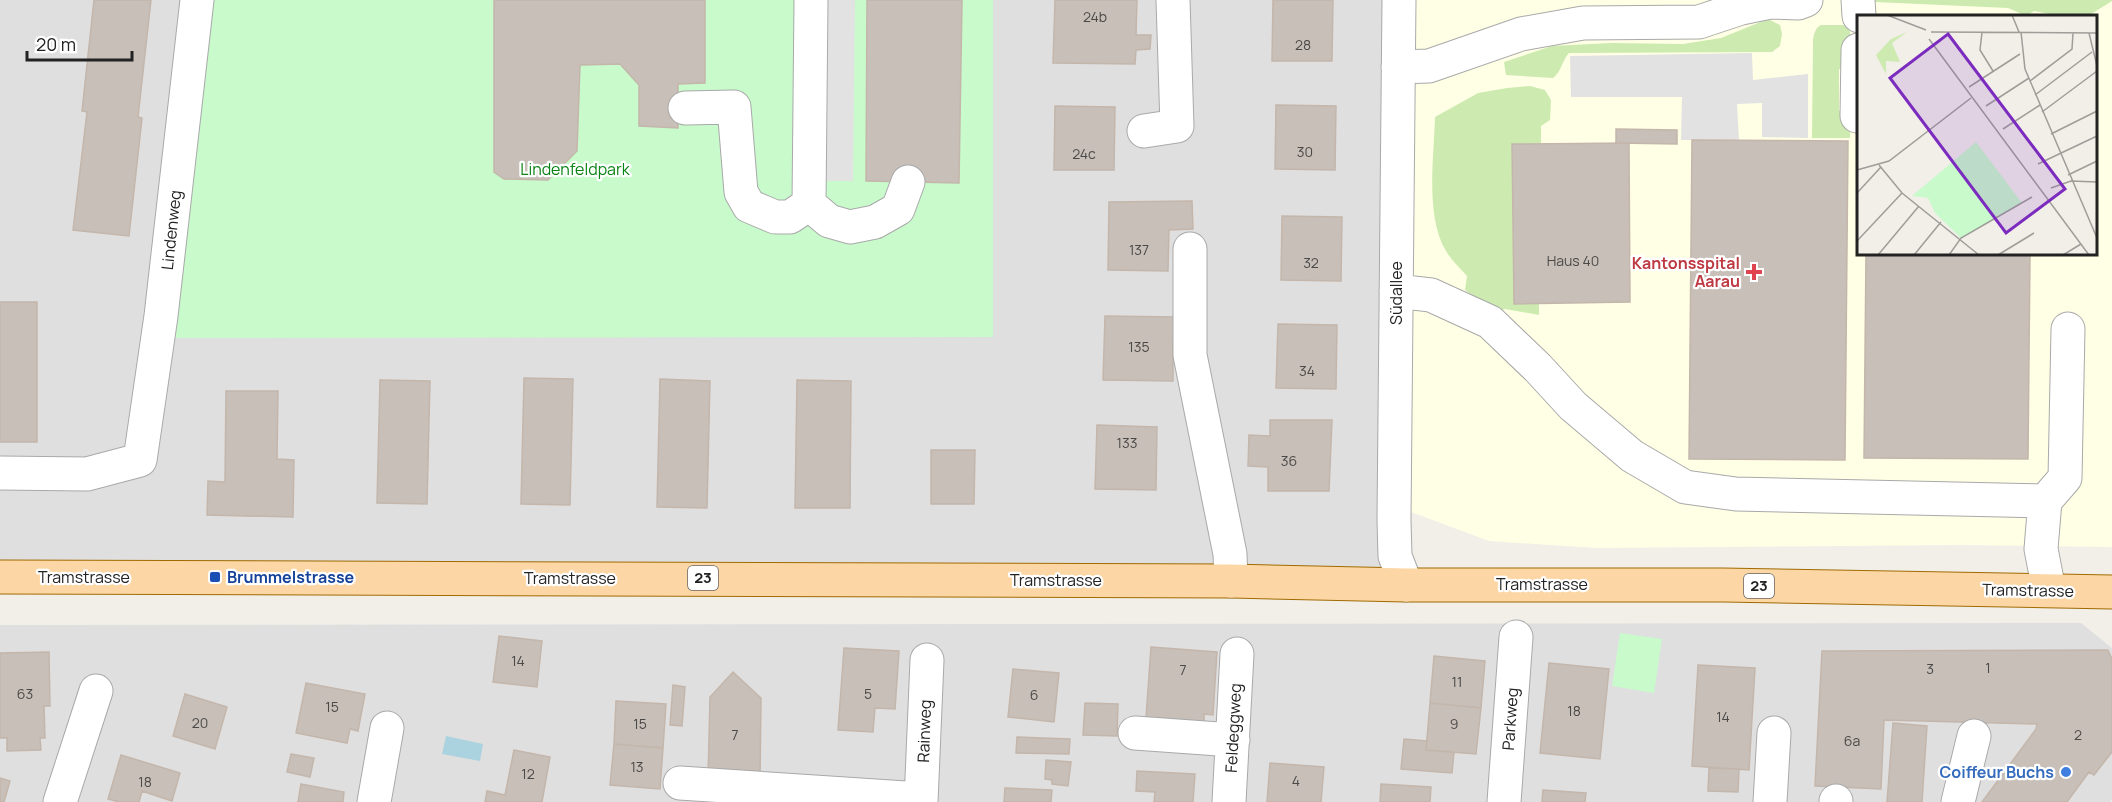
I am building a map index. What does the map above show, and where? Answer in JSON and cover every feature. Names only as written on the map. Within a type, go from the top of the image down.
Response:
[{"type":"main road","name":"Tramstrasse","points":[[0,577],[1231,581],[1406,585],[1723,585],[2112,591]]},
{"type":"street","name":"Lindenweg","points":[[0,473],[87,474],[140,460],[162,305],[197,0]]},
{"type":"street","points":[[810,0],[809,204],[829,221],[850,227],[875,222],[898,209],[908,182]]},
{"type":"street","points":[[1144,131],[1177,126],[1173,0]]},
{"type":"street","name":"Südallee","points":[[1399,0],[1394,520],[1395,556],[1406,585]]},
{"type":"street","points":[[1398,67],[1429,66],[1521,34],[1583,23],[1699,22],[1741,8],[1770,2],[1798,3],[1806,0]]},
{"type":"street","points":[[1858,0],[1859,15]]},
{"type":"street","points":[[685,108],[734,107],[741,192],[749,206],[775,217],[790,217],[809,204]]},
{"type":"street","points":[[1190,249],[1190,355],[1230,554],[1231,581]]},
{"type":"street","points":[[1396,291],[1431,295],[1490,322],[1539,368],[1573,406],[1623,449],[1685,487],[1737,494],[2045,501]]},
{"type":"street","points":[[2049,590],[2041,549],[2045,501],[2065,478],[2068,328]]},
{"type":"street","name":"Parkweg","points":[[1504,802],[1516,637]]},
{"type":"street","name":"Feldeggweg","points":[[1229,802],[1237,654]]},
{"type":"street","name":"Rainweg","points":[[921,801],[927,660]]},
{"type":"street","points":[[60,802],[96,691]]},
{"type":"street","points":[[374,802],[387,728]]},
{"type":"street","points":[[1135,733],[1233,740]]},
{"type":"street","points":[[1770,802],[1774,733]]},
{"type":"street","points":[[1958,802],[1974,736]]},
{"type":"street","points":[[680,783],[921,801]]},
{"type":"shaded area","points":[[0,0],[197,0],[993,336],[993,0],[1399,0],[1394,582],[0,576]]},
{"type":"shaded area","points":[[827,0],[855,0],[853,181],[825,181]]},
{"type":"shaded area","name":"Kantonsspital Aarau","points":[[1399,0],[2112,0],[2112,547],[1962,545],[1597,548],[1489,541],[1395,506]]},
{"type":"shaded area","points":[[1752,53],[1753,80],[1808,74],[1808,138],[1762,137],[1762,103],[1737,104],[1739,140],[1681,140],[1682,97],[1571,97],[1570,56]]},
{"type":"shaded area","points":[[2081,623],[2112,648],[2112,800],[2110,802],[0,802],[0,625]]},
{"type":"green space","name":"Lindenfeldpark","points":[[197,0],[993,0],[993,337],[158,338]]},
{"type":"green space","points":[[1875,0],[2112,0],[2090,15],[2056,15],[2034,11],[2024,15],[2008,8],[1875,2]]},
{"type":"green space","points":[[1768,19],[1780,25],[1782,34],[1780,46],[1772,52],[1569,53],[1553,78],[1506,75],[1504,62],[1552,46],[1611,43],[1683,44],[1721,38]]},
{"type":"green space","points":[[1821,25],[1844,25],[1850,31],[1850,69],[1839,69],[1839,111],[1851,111],[1850,138],[1812,138],[1813,40],[1816,29]]},
{"type":"green space","points":[[1530,86],[1545,90],[1551,100],[1550,120],[1541,126],[1541,144],[1512,145],[1514,303],[1539,303],[1539,315],[1505,309],[1494,313],[1465,290],[1467,276],[1453,261],[1439,237],[1432,186],[1435,117],[1478,93]]},
{"type":"green space","points":[[1620,633],[1662,639],[1654,693],[1612,686]]},
{"type":"water","points":[[446,736],[483,744],[480,761],[442,754]]},
{"type":"building","points":[[94,0],[151,0],[138,117],[142,118],[129,236],[73,230],[87,112],[82,111]]},
{"type":"building","points":[[494,0],[705,0],[705,83],[678,84],[678,128],[639,126],[639,85],[620,64],[580,65],[577,151],[548,180],[504,179],[494,172]]},
{"type":"building","points":[[867,0],[962,0],[959,183],[866,181]]},
{"type":"building","points":[[1055,0],[1137,0],[1136,35],[1151,35],[1150,49],[1136,50],[1135,64],[1053,63]]},
{"type":"building","points":[[1273,0],[1333,0],[1332,61],[1272,61]]},
{"type":"building","points":[[1276,105],[1336,106],[1335,170],[1275,169]]},
{"type":"building","points":[[1055,106],[1115,107],[1114,170],[1054,170]]},
{"type":"building","points":[[1616,129],[1677,130],[1677,144],[1616,143]]},
{"type":"building","points":[[1692,140],[1848,141],[1845,460],[1689,459]]},
{"type":"building","points":[[1629,143],[1630,302],[1514,304],[1512,144]]},
{"type":"building","points":[[1192,201],[1193,229],[1169,230],[1168,271],[1108,270],[1109,202]]},
{"type":"building","points":[[1282,216],[1342,217],[1341,281],[1281,280]]},
{"type":"building","points":[[1866,255],[2030,255],[2028,459],[1864,458]]},
{"type":"building","points":[[0,302],[37,302],[37,442],[0,442]]},
{"type":"building","points":[[1105,316],[1174,317],[1180,344],[1173,343],[1173,381],[1103,380]]},
{"type":"building","points":[[1278,324],[1337,325],[1336,389],[1276,388]]},
{"type":"building","points":[[524,378],[573,379],[570,505],[521,504]]},
{"type":"building","points":[[660,379],[710,381],[707,508],[657,507]]},
{"type":"building","points":[[380,380],[430,381],[427,504],[377,503]]},
{"type":"building","points":[[797,380],[851,381],[850,508],[795,508]]},
{"type":"building","points":[[226,391],[278,391],[277,459],[294,460],[293,517],[207,515],[208,481],[225,482]]},
{"type":"building","points":[[1270,420],[1332,420],[1329,491],[1268,491],[1268,467],[1248,466],[1249,435],[1270,436]]},
{"type":"building","points":[[1097,425],[1157,427],[1156,490],[1095,489]]},
{"type":"building","points":[[931,450],[975,450],[974,504],[931,504]]},
{"type":"building","points":[[499,636],[542,641],[537,687],[493,682]]},
{"type":"building","points":[[1151,647],[1217,652],[1213,715],[1204,714],[1204,722],[1146,718]]},
{"type":"building","points":[[844,648],[899,651],[895,709],[875,708],[873,732],[838,730]]},
{"type":"building","points":[[2108,650],[2112,659],[2112,752],[2094,775],[2089,772],[2067,802],[1982,802],[2036,729],[2037,724],[1884,720],[1881,789],[1815,786],[1822,651]]},
{"type":"building","points":[[49,652],[50,706],[44,706],[45,738],[40,738],[41,750],[7,751],[7,738],[0,738],[0,653]]},
{"type":"building","points":[[1434,656],[1485,661],[1481,708],[1430,703]]},
{"type":"building","points":[[1549,663],[1609,669],[1600,759],[1540,753]]},
{"type":"building","points":[[1698,665],[1755,668],[1749,770],[1692,766]]},
{"type":"building","points":[[1013,669],[1059,673],[1054,722],[1008,717]]},
{"type":"building","points":[[733,672],[761,698],[760,780],[708,779],[710,697]]},
{"type":"building","points":[[306,683],[365,694],[358,731],[350,729],[347,743],[296,733]]},
{"type":"building","points":[[673,685],[685,687],[682,726],[670,725]]},
{"type":"building","points":[[185,694],[227,707],[215,749],[173,736]]},
{"type":"building","points":[[616,701],[666,704],[663,748],[614,744]]},
{"type":"building","points":[[1085,703],[1118,704],[1117,736],[1083,735]]},
{"type":"building","points":[[1430,703],[1481,708],[1476,754],[1426,750]]},
{"type":"building","points":[[1893,723],[1927,726],[1922,802],[1887,802]]},
{"type":"building","points":[[1017,737],[1070,739],[1069,754],[1016,753]]},
{"type":"building","points":[[1404,739],[1427,741],[1426,750],[1454,752],[1452,773],[1401,769]]},
{"type":"building","points":[[614,744],[663,748],[660,789],[610,785]]},
{"type":"building","points":[[514,750],[550,757],[542,802],[485,802],[487,791],[505,795]]},
{"type":"building","points":[[291,754],[314,758],[310,777],[287,772]]},
{"type":"building","points":[[121,755],[180,773],[172,801],[142,791],[139,802],[119,802],[108,799]]},
{"type":"building","points":[[1046,760],[1071,762],[1068,786],[1052,784],[1052,780],[1045,779]]},
{"type":"building","points":[[1270,763],[1324,767],[1321,802],[1267,802]]},
{"type":"building","points":[[1709,768],[1739,769],[1738,792],[1708,791]]},
{"type":"building","points":[[1137,771],[1195,774],[1193,802],[1154,802],[1155,792],[1136,791]]},
{"type":"building","points":[[0,778],[10,781],[4,802],[0,802]]},
{"type":"building","points":[[301,784],[344,792],[343,802],[298,802]]},
{"type":"building","points":[[1381,784],[1431,787],[1430,802],[1380,802]]},
{"type":"building","points":[[1005,788],[1052,790],[1051,802],[1004,802]]},
{"type":"building","points":[[1543,790],[1586,793],[1585,802],[1542,802]]},
{"type":"place","name":"Kantonsspital Aarau","points":[[1754,272]]},
{"type":"place","name":"Brummelstrasse","points":[[215,577]]},
{"type":"place","name":"Coiffeur Buchs","points":[[2066,772]]}]
